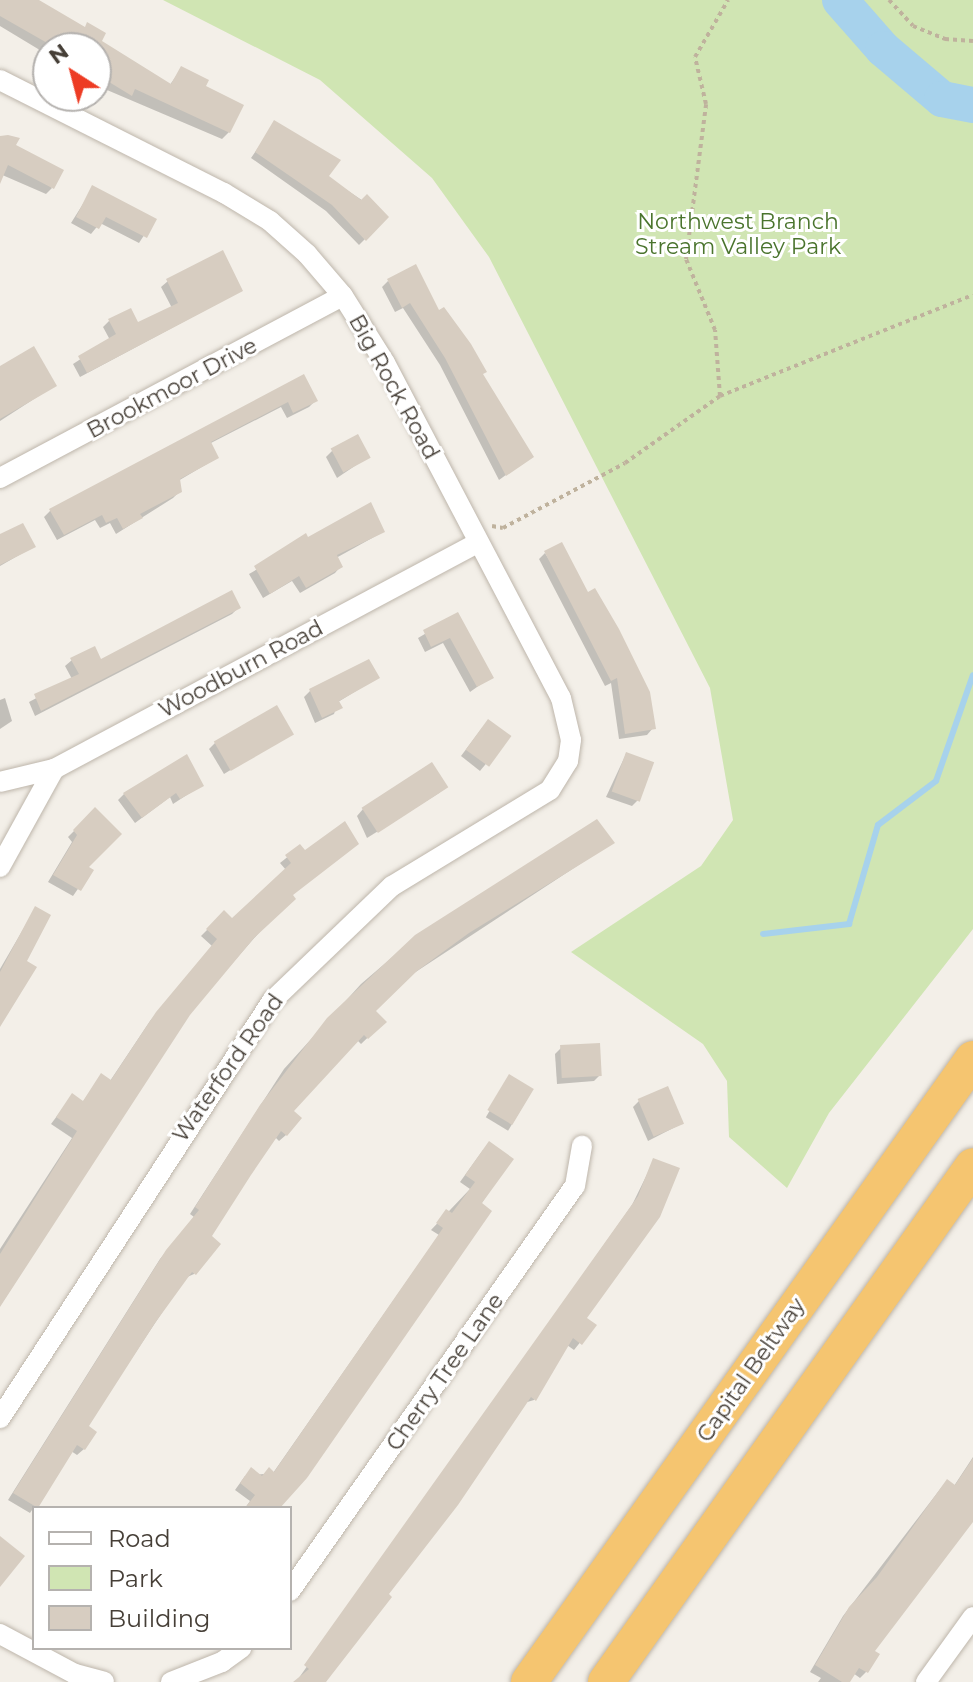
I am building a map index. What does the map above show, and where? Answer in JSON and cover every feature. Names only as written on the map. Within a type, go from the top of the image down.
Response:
[{"type":"highway","name":"Capital Beltway","points":[[529,1682],[973,1059]]},
{"type":"highway","points":[[609,1678],[973,1166]]},
{"type":"street","name":"Big Rock Road","points":[[0,80],[247,207],[307,254],[343,296],[385,363],[561,698],[571,740],[568,761]]},
{"type":"street","name":"Brookmoor Drive","points":[[0,478],[343,296]]},
{"type":"street","name":"Woodburn Road","points":[[0,782],[54,769],[475,537]]},
{"type":"street","name":"Waterford Road","points":[[0,1418],[272,1001],[392,886],[463,840],[533,803],[550,790],[568,761]]},
{"type":"street","points":[[0,867],[54,769]]},
{"type":"street","name":"Cherry Tree Lane","points":[[292,1588],[575,1186],[582,1146]]},
{"type":"street","points":[[926,1682],[973,1617]]},
{"type":"street","points":[[0,1634],[75,1674],[104,1682]]},
{"type":"street","points":[[171,1682],[222,1662],[238,1650]]},
{"type":"path","points":[[720,396],[715,330],[686,259],[706,104],[695,57],[728,0]]},
{"type":"path","points":[[889,0],[913,26],[945,39],[973,41]]},
{"type":"path","points":[[475,537],[485,524],[503,528],[625,463],[720,396],[973,295]]},
{"type":"green space","name":"Northwest Branch Stream Valley Park","points":[[163,0],[973,0],[973,929],[829,1113],[787,1188],[729,1137],[727,1081],[703,1044],[571,952],[701,866],[733,820],[710,688],[489,257],[432,178],[320,80]]},
{"type":"building","points":[[0,0],[39,0],[85,27],[87,22],[104,32],[32,34],[0,16]]},
{"type":"building","points":[[112,47],[171,84],[181,66],[209,80],[206,86],[244,105],[230,133],[135,89],[132,96],[112,84]]},
{"type":"building","points":[[274,120],[341,160],[329,176],[361,200],[367,194],[389,217],[366,241],[332,205],[255,152]]},
{"type":"building","points":[[0,136],[20,138],[16,145],[64,170],[54,189],[8,165],[0,184]]},
{"type":"building","points":[[92,185],[157,219],[147,238],[106,217],[99,229],[76,217]]},
{"type":"building","points":[[223,250],[243,291],[87,373],[78,356],[116,334],[108,319],[131,308],[138,322],[178,303],[166,279]]},
{"type":"building","points":[[416,264],[439,310],[444,307],[471,344],[487,372],[483,374],[534,457],[506,476],[445,358],[410,303],[402,308],[387,279]]},
{"type":"building","points":[[34,346],[57,386],[0,419],[0,366]]},
{"type":"building","points":[[304,374],[318,401],[293,413],[288,402],[211,442],[219,458],[180,479],[182,492],[140,514],[143,518],[123,529],[117,518],[106,523],[102,515],[64,535],[49,509]]},
{"type":"building","points":[[358,434],[371,458],[343,472],[331,449]]},
{"type":"building","points":[[371,502],[385,532],[337,555],[343,567],[306,588],[299,576],[270,594],[254,566],[306,533],[308,537]]},
{"type":"building","points":[[23,523],[36,547],[0,565],[0,534]]},
{"type":"building","points":[[562,542],[588,592],[595,588],[619,629],[650,692],[656,729],[625,734],[617,678],[611,681],[544,551]]},
{"type":"building","points":[[232,590],[241,608],[41,711],[34,694],[79,674],[70,658],[95,646],[101,659]]},
{"type":"building","points":[[458,612],[494,678],[477,687],[450,638],[431,647],[423,630]]},
{"type":"building","points":[[369,659],[380,678],[339,701],[343,708],[322,718],[309,689]]},
{"type":"building","points":[[277,705],[294,734],[231,771],[214,742]]},
{"type":"building","points":[[488,719],[511,736],[489,767],[466,750]]},
{"type":"building","points":[[626,752],[654,762],[640,802],[612,791]]},
{"type":"building","points":[[187,754],[204,786],[180,799],[176,793],[142,818],[123,793]]},
{"type":"building","points":[[432,762],[448,787],[378,833],[362,808]]},
{"type":"building","points":[[95,807],[122,834],[89,867],[94,870],[81,891],[53,875],[77,835],[73,830]]},
{"type":"building","points":[[597,819],[615,843],[469,933],[417,971],[376,1011],[387,1022],[368,1039],[364,1035],[294,1111],[302,1118],[287,1136],[281,1131],[251,1175],[212,1236],[221,1244],[196,1275],[192,1272],[155,1323],[89,1426],[97,1432],[85,1450],[77,1445],[39,1506],[13,1493],[166,1250],[199,1210],[195,1207],[260,1105],[327,1018],[415,935]]},
{"type":"building","points":[[345,821],[359,844],[293,895],[296,899],[254,938],[190,1015],[0,1307],[0,1254],[77,1131],[56,1117],[72,1093],[83,1101],[101,1073],[111,1080],[156,1012],[217,939],[206,929],[224,910],[232,918],[291,863],[285,855],[300,844],[305,850]]},
{"type":"building","points":[[35,906],[51,915],[27,961],[37,967],[0,1027],[0,972]]},
{"type":"building","points":[[600,1043],[602,1076],[562,1078],[560,1045]]},
{"type":"building","points":[[509,1074],[534,1089],[512,1125],[487,1110]]},
{"type":"building","points":[[668,1086],[684,1124],[654,1137],[638,1099]]},
{"type":"building","points":[[489,1141],[514,1159],[482,1203],[492,1211],[307,1478],[282,1506],[247,1506],[255,1495],[240,1483],[251,1467],[262,1476],[269,1467],[274,1472],[443,1228],[436,1223],[446,1209],[452,1213],[475,1182],[465,1175]]},
{"type":"building","points":[[653,1158],[680,1168],[660,1217],[587,1318],[597,1325],[582,1345],[573,1338],[536,1401],[531,1397],[458,1505],[389,1594],[392,1597],[326,1682],[293,1682],[309,1669],[304,1665],[638,1196]]},
{"type":"building","points":[[973,1458],[973,1522],[875,1651],[880,1654],[868,1673],[859,1668],[850,1682],[842,1682],[815,1665],[849,1607],[877,1577],[947,1479],[955,1485]]},
{"type":"building","points":[[0,1536],[25,1556],[0,1587]]},
{"type":"waterway","points":[[840,0],[883,49],[942,99],[973,105]]},
{"type":"waterway","points":[[763,934],[849,924],[878,825],[936,781],[973,675]]}]
